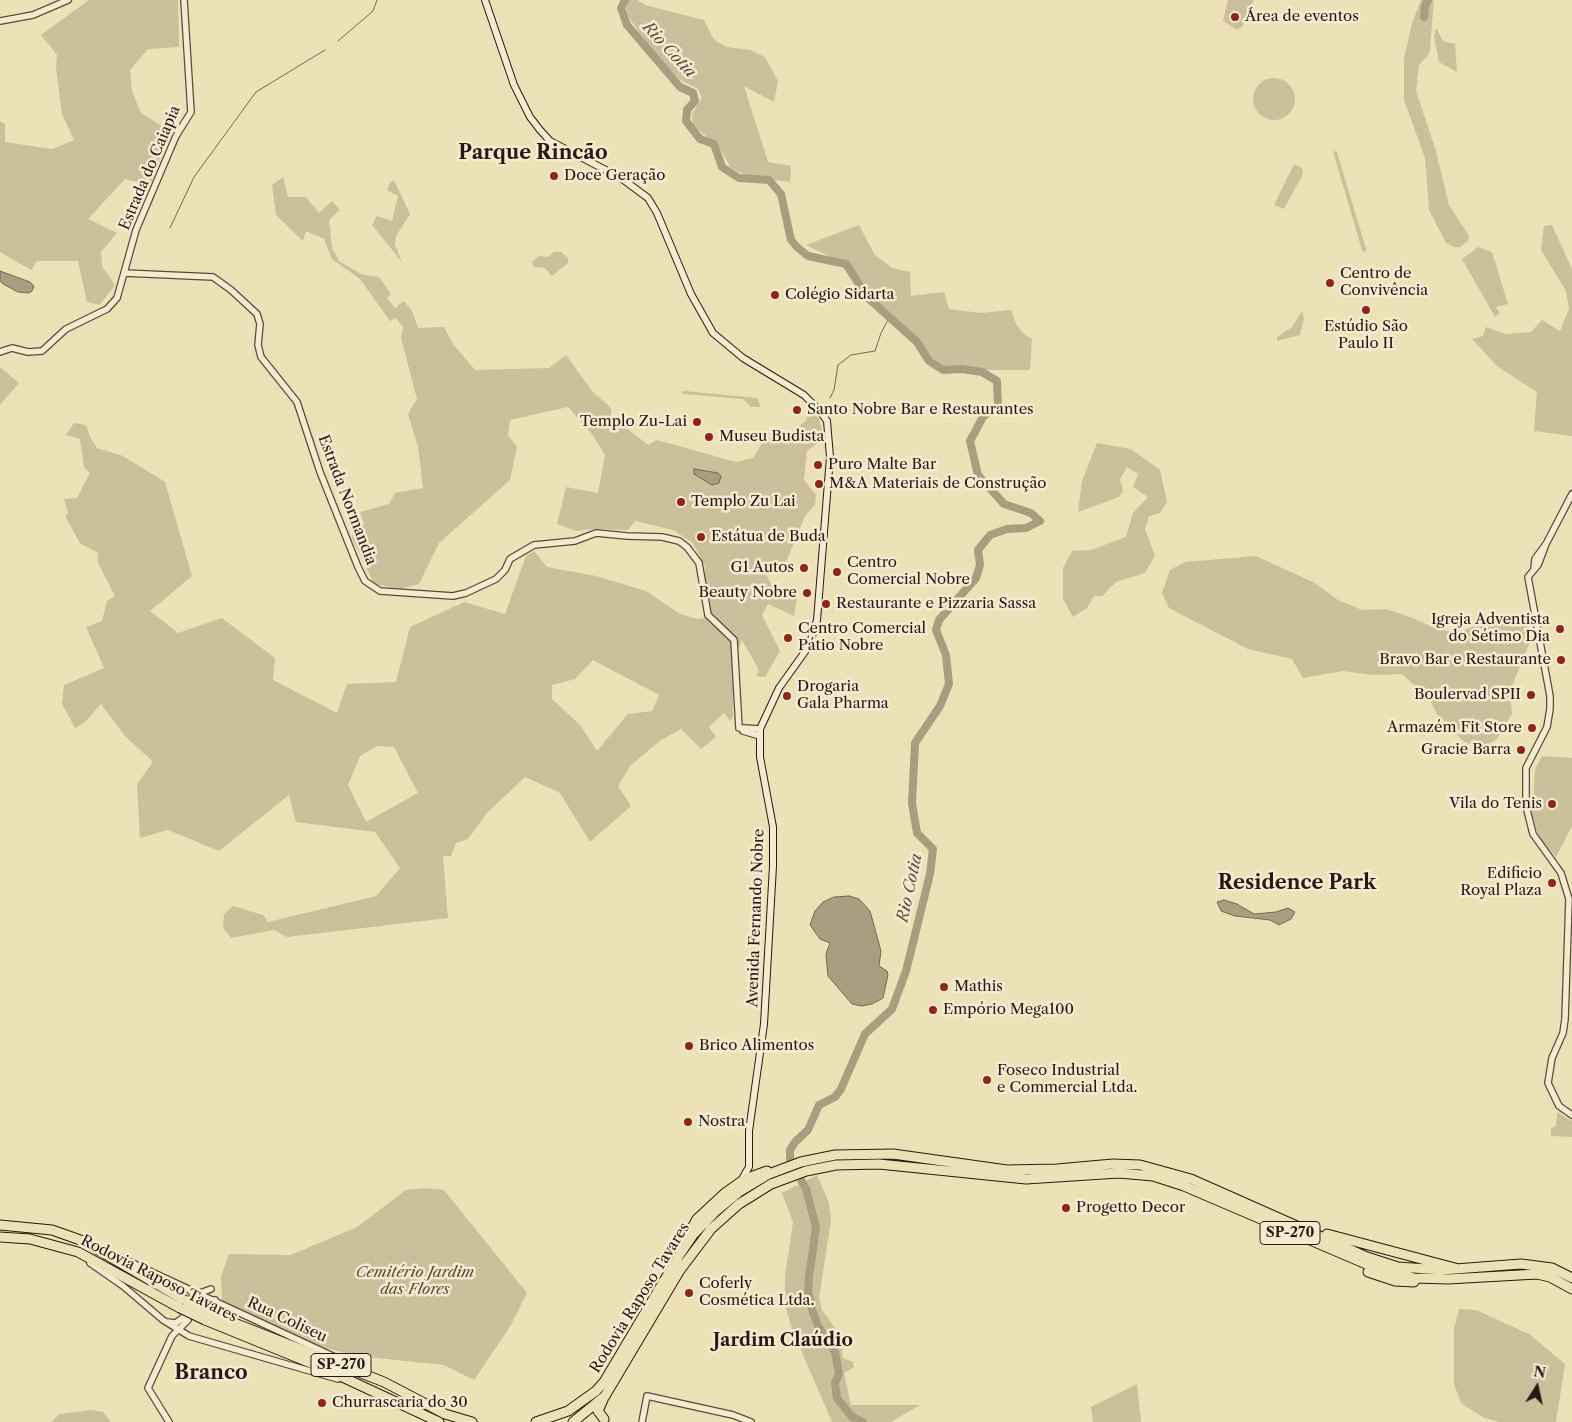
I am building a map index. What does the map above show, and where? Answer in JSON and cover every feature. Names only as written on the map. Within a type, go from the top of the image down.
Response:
[{"type":"highway","name":"Rodovia Raposo Tavares","points":[[536,1422],[568,1411],[596,1391],[604,1382],[680,1254],[704,1222],[727,1201],[753,1182],[782,1169],[801,1162],[835,1155],[892,1154],[994,1169],[1035,1170],[1113,1164],[1140,1165],[1192,1179],[1367,1257],[1398,1267],[1427,1270],[1531,1264],[1552,1268],[1572,1278]]},
{"type":"highway","name":"Rodovia Raposo Tavares","points":[[572,1422],[605,1396],[700,1240],[739,1204],[771,1184],[806,1171],[836,1165],[863,1163],[1026,1180],[1119,1173],[1153,1176],[1184,1186],[1315,1244],[1380,1278],[1406,1282],[1525,1273],[1550,1277],[1572,1289]]},
{"type":"highway","points":[[680,1254],[697,1219],[739,1182],[763,1171],[782,1169]]},
{"type":"highway","name":"Rodovia Raposo Tavares","points":[[0,1224],[52,1230],[83,1241],[183,1304]]},
{"type":"highway","points":[[1298,1226],[1398,1251],[1459,1269]]},
{"type":"highway","name":"Rodovia Raposo Tavares","points":[[0,1237],[30,1238],[63,1246],[207,1317],[439,1422]]},
{"type":"highway","name":"Rodovia Raposo Tavares","points":[[207,1317],[327,1359],[384,1382],[445,1414],[472,1422]]},
{"type":"highway","points":[[308,1344],[327,1359]]},
{"type":"highway","points":[[604,1419],[598,1411],[605,1396]]},
{"type":"main road","name":"Avenida Fernando Nobre","points":[[485,0],[514,85],[530,117],[540,130],[550,141],[621,178],[648,198],[657,213],[691,294],[714,333],[739,355],[804,395],[827,421],[830,457],[817,620],[809,646],[779,688],[760,733],[760,757],[773,827],[773,866],[764,1024],[749,1131],[750,1158]]},
{"type":"main road","points":[[750,1158],[754,1166],[763,1171]]},
{"type":"main road","points":[[739,1182],[747,1172],[750,1158]]},
{"type":"street","points":[[0,21],[33,15],[68,0]]},
{"type":"street","name":"Estrada do Caiapia","points":[[0,352],[12,348],[36,352],[48,348],[66,329],[112,306],[120,292],[136,230],[176,136],[191,112],[184,0]]},
{"type":"street","name":"Estrada Normandia","points":[[124,273],[212,277],[231,290],[257,314],[260,324],[258,345],[260,357],[297,402],[320,472],[358,567],[366,581],[380,591],[453,596],[466,593],[496,579],[505,570],[510,559],[534,545],[575,541],[596,533],[662,537],[683,544],[695,555],[702,569],[708,615],[734,640],[742,729],[760,733]]},
{"type":"street","points":[[1572,494],[1546,544],[1535,559],[1534,569],[1528,577],[1550,696],[1550,709],[1547,726],[1526,768],[1526,806],[1533,834],[1561,873],[1569,899],[1565,1019],[1562,1033],[1552,1058],[1548,1083],[1558,1106],[1572,1115]]},
{"type":"street","name":"Rua Coliseu","points":[[83,1241],[215,1300],[362,1369],[384,1382]]},
{"type":"street","points":[[63,1246],[116,1281],[179,1331],[195,1338],[302,1367],[357,1386]]},
{"type":"street","points":[[163,1320],[176,1323],[186,1316],[195,1300],[194,1293],[188,1288]]},
{"type":"street","points":[[169,1422],[148,1388],[172,1336],[179,1331],[200,1305],[203,1295],[211,1289]]},
{"type":"street","points":[[200,1305],[215,1300]]},
{"type":"street","points":[[188,1320],[190,1331],[195,1338]]},
{"type":"street","points":[[170,1325],[172,1336]]},
{"type":"street","points":[[642,1422],[647,1396],[733,1415],[751,1422]]},
{"type":"green space","points":[[89,0],[178,0],[179,47],[148,49],[130,70],[132,91],[141,113],[170,131],[150,185],[125,179],[88,219],[117,233],[101,252],[102,266],[115,285],[100,305],[87,302],[78,261],[37,261],[31,270],[0,252],[0,121],[5,124],[5,142],[52,149],[74,140],[62,114],[56,68],[57,55],[41,35]]},
{"type":"green space","points":[[629,0],[637,0],[645,5],[704,20],[717,42],[727,47],[750,50],[765,57],[778,81],[774,102],[744,86],[768,162],[791,166],[790,182],[748,176],[731,168],[718,146],[693,125],[692,114],[702,98],[698,89],[679,79],[651,50],[628,16],[626,7]]},
{"type":"green space","name":"Área de eventos","points":[[1228,0],[1254,0],[1242,27],[1237,30],[1223,21]]},
{"type":"green space","points":[[1421,0],[1434,0],[1430,49],[1429,54],[1419,65],[1416,91],[1436,151],[1449,205],[1469,236],[1468,241],[1460,247],[1454,247],[1446,243],[1429,210],[1425,158],[1404,100],[1404,59],[1412,23]]},
{"type":"green space","points":[[1436,28],[1443,41],[1455,44],[1457,72],[1439,62],[1434,36]]},
{"type":"green space","points":[[1278,78],[1286,81],[1292,87],[1295,99],[1292,111],[1286,117],[1270,120],[1262,117],[1256,111],[1253,95],[1256,87],[1262,81]]},
{"type":"green space","points":[[1333,151],[1337,152],[1366,249],[1365,253],[1362,250]]},
{"type":"green space","points":[[1294,164],[1302,168],[1303,174],[1284,209],[1274,205]]},
{"type":"green space","points":[[283,177],[288,197],[306,197],[319,213],[332,201],[340,210],[329,220],[332,248],[339,261],[361,274],[379,277],[391,294],[387,298],[395,308],[404,301],[412,311],[418,328],[444,327],[453,344],[475,370],[549,368],[566,355],[592,391],[611,408],[611,416],[648,445],[657,440],[736,462],[753,458],[765,438],[780,439],[806,421],[809,408],[819,419],[824,438],[807,451],[804,480],[816,495],[815,505],[805,516],[786,562],[767,563],[763,569],[773,587],[797,598],[794,616],[768,604],[762,615],[780,651],[765,677],[756,676],[759,670],[742,640],[733,663],[733,717],[730,721],[724,713],[709,727],[716,737],[701,749],[681,729],[661,740],[630,766],[618,786],[631,806],[590,842],[560,793],[525,777],[487,813],[468,839],[456,843],[451,856],[443,856],[448,918],[287,937],[274,930],[231,938],[223,928],[224,914],[233,906],[263,915],[268,922],[376,896],[400,868],[375,832],[296,822],[289,795],[219,851],[168,830],[140,838],[137,784],[153,762],[125,736],[101,704],[84,723],[75,728],[62,704],[64,685],[104,668],[86,627],[102,621],[107,601],[115,596],[98,563],[98,553],[80,543],[65,516],[68,513],[64,499],[77,498],[90,473],[84,467],[80,439],[66,435],[74,423],[86,425],[90,437],[97,448],[123,456],[165,482],[192,576],[150,611],[178,633],[222,618],[275,658],[273,680],[337,713],[347,684],[396,682],[410,627],[464,602],[505,614],[526,556],[534,551],[547,567],[596,576],[646,591],[680,614],[697,619],[705,618],[705,567],[693,543],[673,530],[635,521],[628,530],[593,529],[576,531],[557,524],[566,487],[598,493],[605,455],[592,434],[568,407],[510,420],[508,435],[517,447],[510,480],[439,543],[419,584],[400,589],[374,584],[351,536],[364,524],[360,512],[389,504],[395,493],[423,488],[418,447],[408,414],[417,399],[401,338],[403,327],[396,318],[390,321],[360,279],[332,259],[324,239],[306,231],[303,241],[276,215],[272,185]],"holes":[[[593,660],[659,695],[652,711],[628,714],[597,751],[580,725],[552,699],[552,685],[575,679]],[[377,746],[394,747],[418,793],[366,822],[348,785],[360,756]]]},
{"type":"green space","points":[[394,180],[410,214],[396,236],[395,245],[402,262],[372,225],[377,216],[392,221],[398,196],[387,190],[390,183]]},
{"type":"green space","points":[[859,225],[875,255],[892,268],[910,272],[911,296],[944,292],[949,309],[981,313],[1011,310],[1017,326],[1025,335],[1032,339],[1030,370],[943,370],[929,361],[917,342],[868,298],[846,264],[806,245]]},
{"type":"green space","points":[[1552,225],[1572,269],[1572,436],[1534,431],[1537,392],[1497,366],[1472,339],[1483,336],[1486,327],[1505,334],[1531,332],[1542,320],[1560,331],[1569,309],[1566,291],[1541,250],[1544,226]]},
{"type":"green space","points":[[1478,247],[1492,252],[1508,304],[1496,307],[1500,313],[1495,317],[1462,259]]},
{"type":"green space","points":[[554,252],[561,252],[568,258],[568,263],[552,276],[545,268],[534,267],[532,262],[539,256],[548,257]]},
{"type":"green space","points":[[1302,311],[1304,318],[1300,335],[1277,341],[1277,337],[1292,327]]},
{"type":"green space","points":[[0,367],[19,383],[0,405]]},
{"type":"green space","points":[[681,392],[757,398],[761,407],[751,407],[743,399],[684,394]]},
{"type":"green space","points":[[1097,443],[1131,449],[1160,470],[1167,502],[1160,513],[1149,516],[1145,529],[1155,556],[1145,573],[1116,582],[1102,596],[1094,596],[1087,608],[1073,617],[1063,599],[1063,568],[1072,551],[1091,550],[1126,537],[1133,513],[1148,497],[1133,487],[1138,474],[1127,467],[1120,479],[1123,491],[1119,497],[1078,512],[1082,481]]},
{"type":"green space","points":[[1256,556],[1313,582],[1338,600],[1362,610],[1386,609],[1437,629],[1459,633],[1492,618],[1528,624],[1532,637],[1510,691],[1512,714],[1496,740],[1480,748],[1463,741],[1437,714],[1430,700],[1402,674],[1373,675],[1343,671],[1303,678],[1292,659],[1248,649],[1169,608],[1162,593],[1170,570],[1185,562]]},
{"type":"green space","name":"Vila do Tenis","points":[[1542,756],[1572,758],[1572,826],[1556,857],[1542,841],[1536,829],[1532,813],[1535,769]]},
{"type":"green space","points":[[1557,1112],[1572,1121],[1572,1137],[1551,1136],[1551,1129],[1556,1126]]},
{"type":"green space","points":[[817,1175],[829,1203],[831,1220],[819,1298],[822,1310],[840,1335],[843,1358],[853,1362],[854,1367],[844,1373],[851,1405],[920,1405],[891,1422],[832,1422],[792,1329],[785,1305],[785,1276],[793,1222],[782,1193]]},
{"type":"green space","name":"Cemitério Jardim das Flores","points":[[424,1188],[444,1190],[527,1293],[511,1325],[474,1380],[444,1365],[358,1356],[313,1345],[222,1301],[221,1277],[229,1254],[291,1255],[357,1227],[406,1190]]},
{"type":"green space","points":[[1459,1309],[1476,1310],[1529,1334],[1565,1364],[1556,1422],[1500,1422],[1484,1418],[1461,1403],[1454,1384],[1454,1329]]},
{"type":"green space","points":[[1137,1384],[1141,1422],[1093,1422],[1091,1407]]},
{"type":"green space","points":[[90,1410],[103,1412],[111,1422],[51,1422],[60,1414]]},
{"type":"shaded area","points":[[0,271],[30,282],[34,286],[32,291],[29,293],[18,292],[3,284],[0,281]]},
{"type":"shaded area","points":[[694,469],[718,473],[721,476],[719,483],[712,485],[694,474]]},
{"type":"shaded area","points":[[849,896],[859,899],[870,911],[881,951],[879,966],[887,971],[888,975],[883,998],[872,1004],[862,1006],[852,1004],[828,976],[826,954],[830,943],[820,939],[810,925],[815,911],[823,902],[834,897]]},
{"type":"shaded area","points":[[1224,900],[1237,904],[1254,914],[1276,912],[1288,908],[1295,912],[1291,919],[1279,925],[1270,920],[1235,916],[1221,911],[1217,902]]},
{"type":"waterway","points":[[338,41],[373,11],[377,0]]},
{"type":"waterway","name":"Rio Cotia","points":[[625,0],[621,8],[627,25],[680,87],[693,93],[695,101],[687,110],[686,121],[700,139],[714,144],[722,167],[739,178],[769,180],[781,194],[791,240],[797,247],[808,256],[846,264],[868,298],[917,342],[929,361],[943,370],[962,369],[982,372],[997,381],[998,405],[983,417],[970,441],[978,475],[1004,504],[1031,513],[1040,521],[1026,528],[1007,529],[990,535],[978,550],[980,565],[976,578],[939,620],[936,630],[946,655],[949,684],[940,706],[915,743],[912,803],[917,833],[933,849],[930,874],[906,971],[892,1009],[865,1034],[841,1089],[835,1097],[819,1105],[808,1130],[795,1142],[790,1150],[790,1160],[806,1189],[816,1227],[808,1292],[812,1309],[818,1326],[835,1352],[839,1374],[835,1383],[837,1398],[852,1417],[863,1422]]},
{"type":"waterway","points":[[1424,17],[1425,6],[1428,0]]},
{"type":"waterway","points":[[170,228],[194,177],[256,92],[325,50]]},
{"type":"waterway","points":[[830,398],[834,390],[838,365],[851,355],[875,351],[881,333],[889,318]]},
{"type":"place","name":"Área de eventos","points":[[1235,17]]},
{"type":"place","name":"Doce Geração","points":[[554,176]]},
{"type":"place","name":"Centro de Convivência","points":[[1330,283]]},
{"type":"place","name":"Colégio Sidarta","points":[[775,295]]},
{"type":"place","name":"Estúdio São Paulo II","points":[[1366,310]]},
{"type":"place","name":"Santo Nobre Bar e Restaurantes","points":[[797,410]]},
{"type":"place","name":"Templo Zu-Lai","points":[[697,422]]},
{"type":"place","name":"Museu Budista","points":[[709,437]]},
{"type":"place","name":"Puro Malte Bar","points":[[818,465]]},
{"type":"place","name":"M&A Materiais de Construção","points":[[819,484]]},
{"type":"place","name":"Templo Zu Lai","points":[[681,502]]},
{"type":"place","name":"Estátua de Buda","points":[[701,537]]},
{"type":"place","name":"G1 Autos","points":[[804,568]]},
{"type":"place","name":"Centro Comercial Nobre","points":[[837,572]]},
{"type":"place","name":"Beauty Nobre","points":[[807,593]]},
{"type":"place","name":"Restaurante e Pizzaria Sassa","points":[[826,604]]},
{"type":"place","name":"Igreja Adventista do Sétimo Dia","points":[[1560,629]]},
{"type":"place","name":"Centro Comercial Pátio Nobre","points":[[788,638]]},
{"type":"place","name":"Bravo Bar e Restaurante","points":[[1561,660]]},
{"type":"place","name":"Boulervad SPII","points":[[1531,695]]},
{"type":"place","name":"Drogaria Gala Pharma","points":[[787,696]]},
{"type":"place","name":"Armazém Fit Store","points":[[1532,728]]},
{"type":"place","name":"Gracie Barra","points":[[1521,750]]},
{"type":"place","name":"Vila do Tenis","points":[[1552,804]]},
{"type":"place","name":"Edificio Royal Plaza","points":[[1552,883]]},
{"type":"place","name":"Mathis","points":[[944,987]]},
{"type":"place","name":"Empório Mega100","points":[[933,1010]]},
{"type":"place","name":"Brico Alimentos","points":[[689,1046]]},
{"type":"place","name":"Foseco Industrial e Commercial Ltda.","points":[[987,1080]]},
{"type":"place","name":"Nostra","points":[[688,1122]]},
{"type":"place","name":"Progetto Decor","points":[[1066,1208]]},
{"type":"place","name":"Coferly Cosmética Ltda.","points":[[689,1293]]},
{"type":"place","name":"Churrascaria do 30","points":[[322,1403]]},
{"type":"district","name":"Parque Rincão","points":[[533,153]]},
{"type":"district","name":"Residence Park","points":[[1297,883]]},
{"type":"district","name":"Jardim Claúdio","points":[[783,1341]]},
{"type":"district","name":"Branco","points":[[211,1373]]}]
